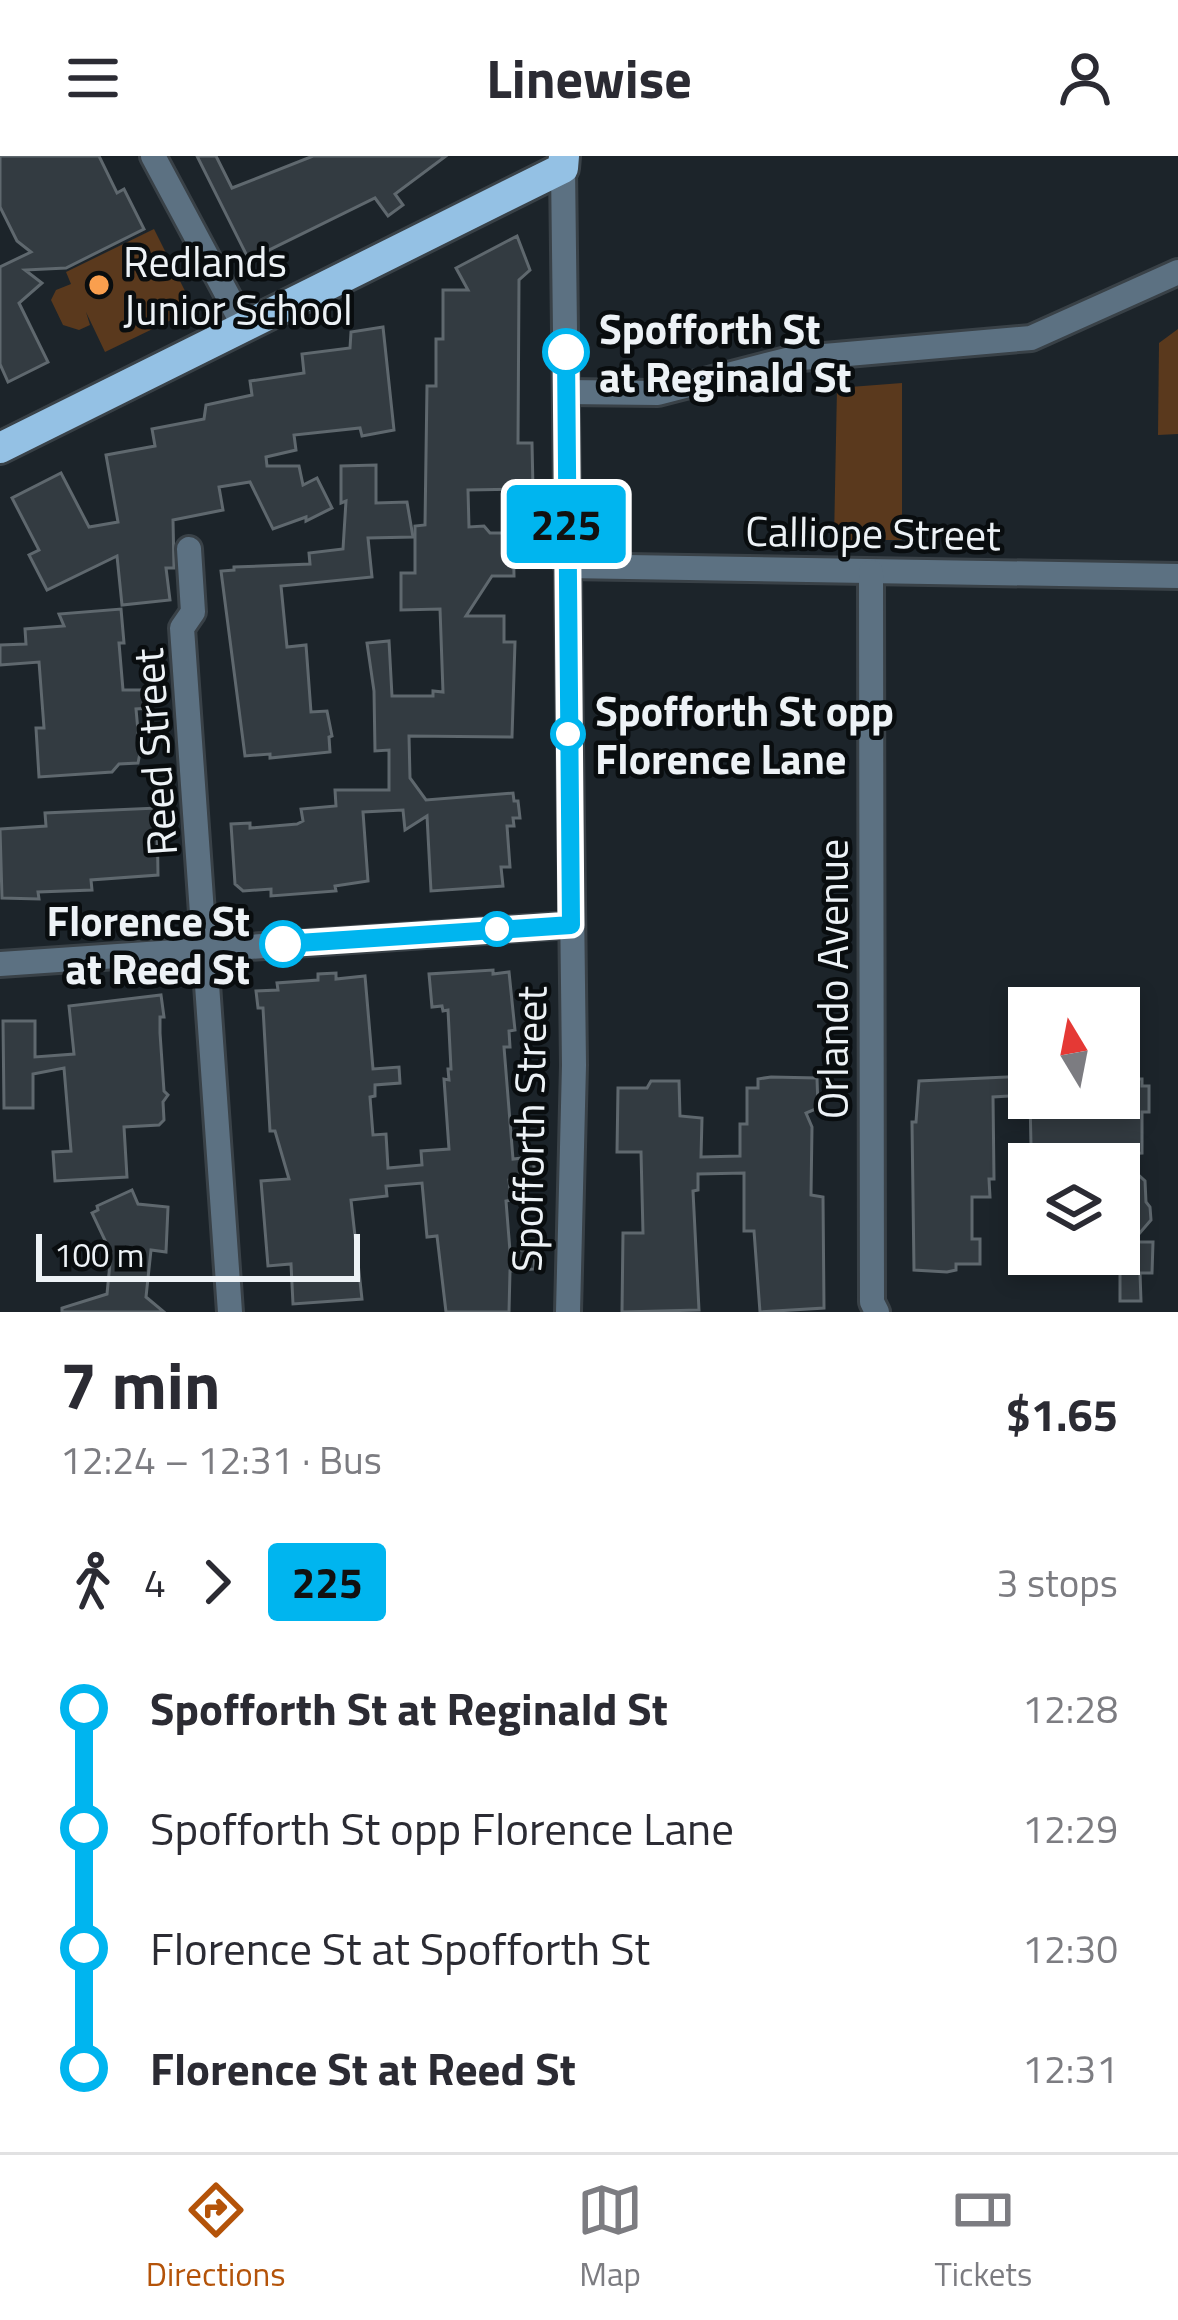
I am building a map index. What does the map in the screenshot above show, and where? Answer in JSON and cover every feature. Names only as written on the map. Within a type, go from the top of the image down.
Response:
[{"type":"main road","points":[[0,448],[563,162]]},
{"type":"street","points":[[153,156],[244,326]]},
{"type":"street","name":"Spofforth Street","points":[[563,162],[574,1066],[568,1312]]},
{"type":"street","points":[[566,392],[658,393],[790,359],[1031,338],[1178,272]]},
{"type":"street","name":"Reed Street","points":[[189,549],[193,612],[182,628],[230,1312]]},
{"type":"street","name":"Calliope Street","points":[[566,566],[1178,577]]},
{"type":"street","name":"Orlando Avenue","points":[[871,572],[872,1302],[877,1312]]},
{"type":"street","points":[[0,964],[571,925]]},
{"type":"shaded area","points":[[154,229],[194,309],[105,352],[86,312],[90,325],[79,330],[63,325],[51,300],[56,290],[71,284],[66,272]]},
{"type":"shaded area","points":[[1178,329],[1178,434],[1158,435],[1159,343]]},
{"type":"shaded area","points":[[902,383],[902,540],[834,540],[837,388]]},
{"type":"building","points":[[0,156],[99,156],[117,193],[124,189],[144,229],[66,268],[25,270],[42,283],[19,303],[48,362],[8,382],[0,364],[0,267],[31,252],[17,241],[0,207]]},
{"type":"building","points":[[197,156],[216,156],[232,188],[313,156],[446,156],[395,194],[403,205],[388,216],[375,198],[249,260]]},
{"type":"building","points":[[517,236],[530,270],[519,280],[518,443],[532,443],[533,489],[468,490],[469,527],[513,533],[514,576],[492,576],[466,616],[504,616],[504,642],[515,642],[512,737],[409,736],[410,778],[426,800],[513,793],[520,818],[513,818],[514,826],[507,826],[510,867],[501,867],[503,886],[431,891],[427,816],[405,830],[403,810],[363,812],[368,881],[335,886],[336,891],[271,896],[271,889],[243,891],[235,884],[231,824],[250,823],[250,828],[297,824],[303,821],[301,809],[336,806],[335,790],[389,790],[389,750],[375,751],[367,643],[389,641],[392,696],[443,692],[440,609],[401,610],[401,573],[415,573],[415,526],[425,525],[427,386],[436,386],[443,290],[468,290],[456,268]]},
{"type":"building","points":[[383,327],[394,430],[362,436],[360,428],[294,435],[296,450],[266,457],[267,466],[299,466],[303,485],[317,478],[332,508],[273,529],[250,482],[219,487],[223,510],[173,520],[174,568],[166,568],[170,600],[122,605],[117,556],[47,590],[29,555],[39,550],[12,498],[61,473],[89,527],[118,522],[106,455],[155,446],[152,429],[204,419],[206,405],[252,395],[250,381],[304,373],[302,354],[350,348],[351,332]]},
{"type":"building","points":[[376,465],[376,503],[407,502],[413,537],[368,538],[372,577],[281,586],[287,647],[306,645],[311,712],[327,711],[330,752],[245,756],[221,571],[310,564],[309,553],[343,549],[346,501],[341,503],[341,466]]},
{"type":"building","points":[[121,609],[123,690],[151,690],[152,708],[136,709],[138,763],[119,764],[112,772],[39,777],[36,728],[44,728],[39,662],[0,665],[0,645],[26,644],[25,629],[64,626],[59,614]]},
{"type":"building","points":[[157,808],[158,875],[91,880],[92,890],[38,892],[39,899],[2,898],[0,829],[46,826],[45,813]]},
{"type":"building","points":[[493,970],[493,974],[509,972],[515,1030],[509,1031],[510,1047],[504,1047],[513,1159],[533,1157],[535,1177],[509,1180],[510,1251],[533,1249],[535,1269],[510,1271],[509,1312],[446,1312],[437,1236],[427,1237],[422,1183],[386,1186],[387,1196],[351,1200],[362,1299],[293,1304],[291,1264],[268,1266],[261,1181],[289,1179],[275,1131],[270,1131],[263,1008],[258,1008],[256,991],[278,990],[277,983],[318,980],[318,974],[336,973],[336,979],[365,976],[373,1069],[399,1067],[400,1083],[375,1085],[375,1096],[370,1097],[373,1135],[386,1134],[388,1168],[422,1165],[421,1151],[449,1149],[444,1079],[449,1080],[451,1069],[448,1010],[432,1007],[429,974]]},
{"type":"building","points":[[161,995],[164,1091],[168,1095],[163,1102],[164,1120],[159,1125],[124,1127],[127,1177],[55,1181],[53,1152],[71,1151],[64,1068],[33,1074],[33,1108],[4,1108],[3,1021],[35,1021],[35,1057],[74,1054],[69,1006]]},
{"type":"building","points":[[1008,1077],[1008,1096],[993,1097],[990,1197],[972,1197],[972,1239],[980,1239],[980,1264],[956,1264],[956,1270],[947,1272],[914,1270],[912,1122],[916,1122],[919,1081]]},
{"type":"building","points":[[817,1078],[818,1108],[806,1113],[812,1127],[811,1195],[823,1197],[824,1308],[760,1312],[754,1231],[744,1231],[744,1173],[698,1174],[698,1190],[693,1191],[699,1310],[622,1312],[623,1233],[643,1233],[641,1152],[617,1152],[618,1088],[679,1081],[680,1116],[702,1118],[701,1157],[740,1156],[740,1124],[747,1124],[747,1088],[758,1088],[758,1079]]},
{"type":"building","points":[[1140,1079],[1142,1086],[1149,1086],[1149,1112],[1142,1112],[1142,1153],[1140,1143],[1031,1143],[1030,1119],[1140,1119]]},
{"type":"building","points":[[1140,1176],[1145,1181],[1151,1220],[1140,1233]]},
{"type":"building","points":[[132,1190],[138,1204],[168,1207],[166,1252],[151,1250],[146,1297],[164,1312],[62,1312],[62,1308],[107,1294],[111,1253],[92,1213]]},
{"type":"building","points":[[1140,1242],[1153,1242],[1152,1273],[1140,1273]]},
{"type":"building","points":[[1140,1273],[1141,1301],[1120,1301],[1120,1275]]},
{"type":"bus line","name":"225","points":[[283,944],[571,925],[566,352]]},
{"type":"place","name":"Redlands Junior School","points":[[99,285]]},
{"type":"place","name":"Spofforth St at Reginald St","points":[[566,352]]},
{"type":"place","name":"Spofforth St opp Florence Lane","points":[[568,734]]},
{"type":"place","name":"Florence St at Reed St","points":[[283,944]]}]
